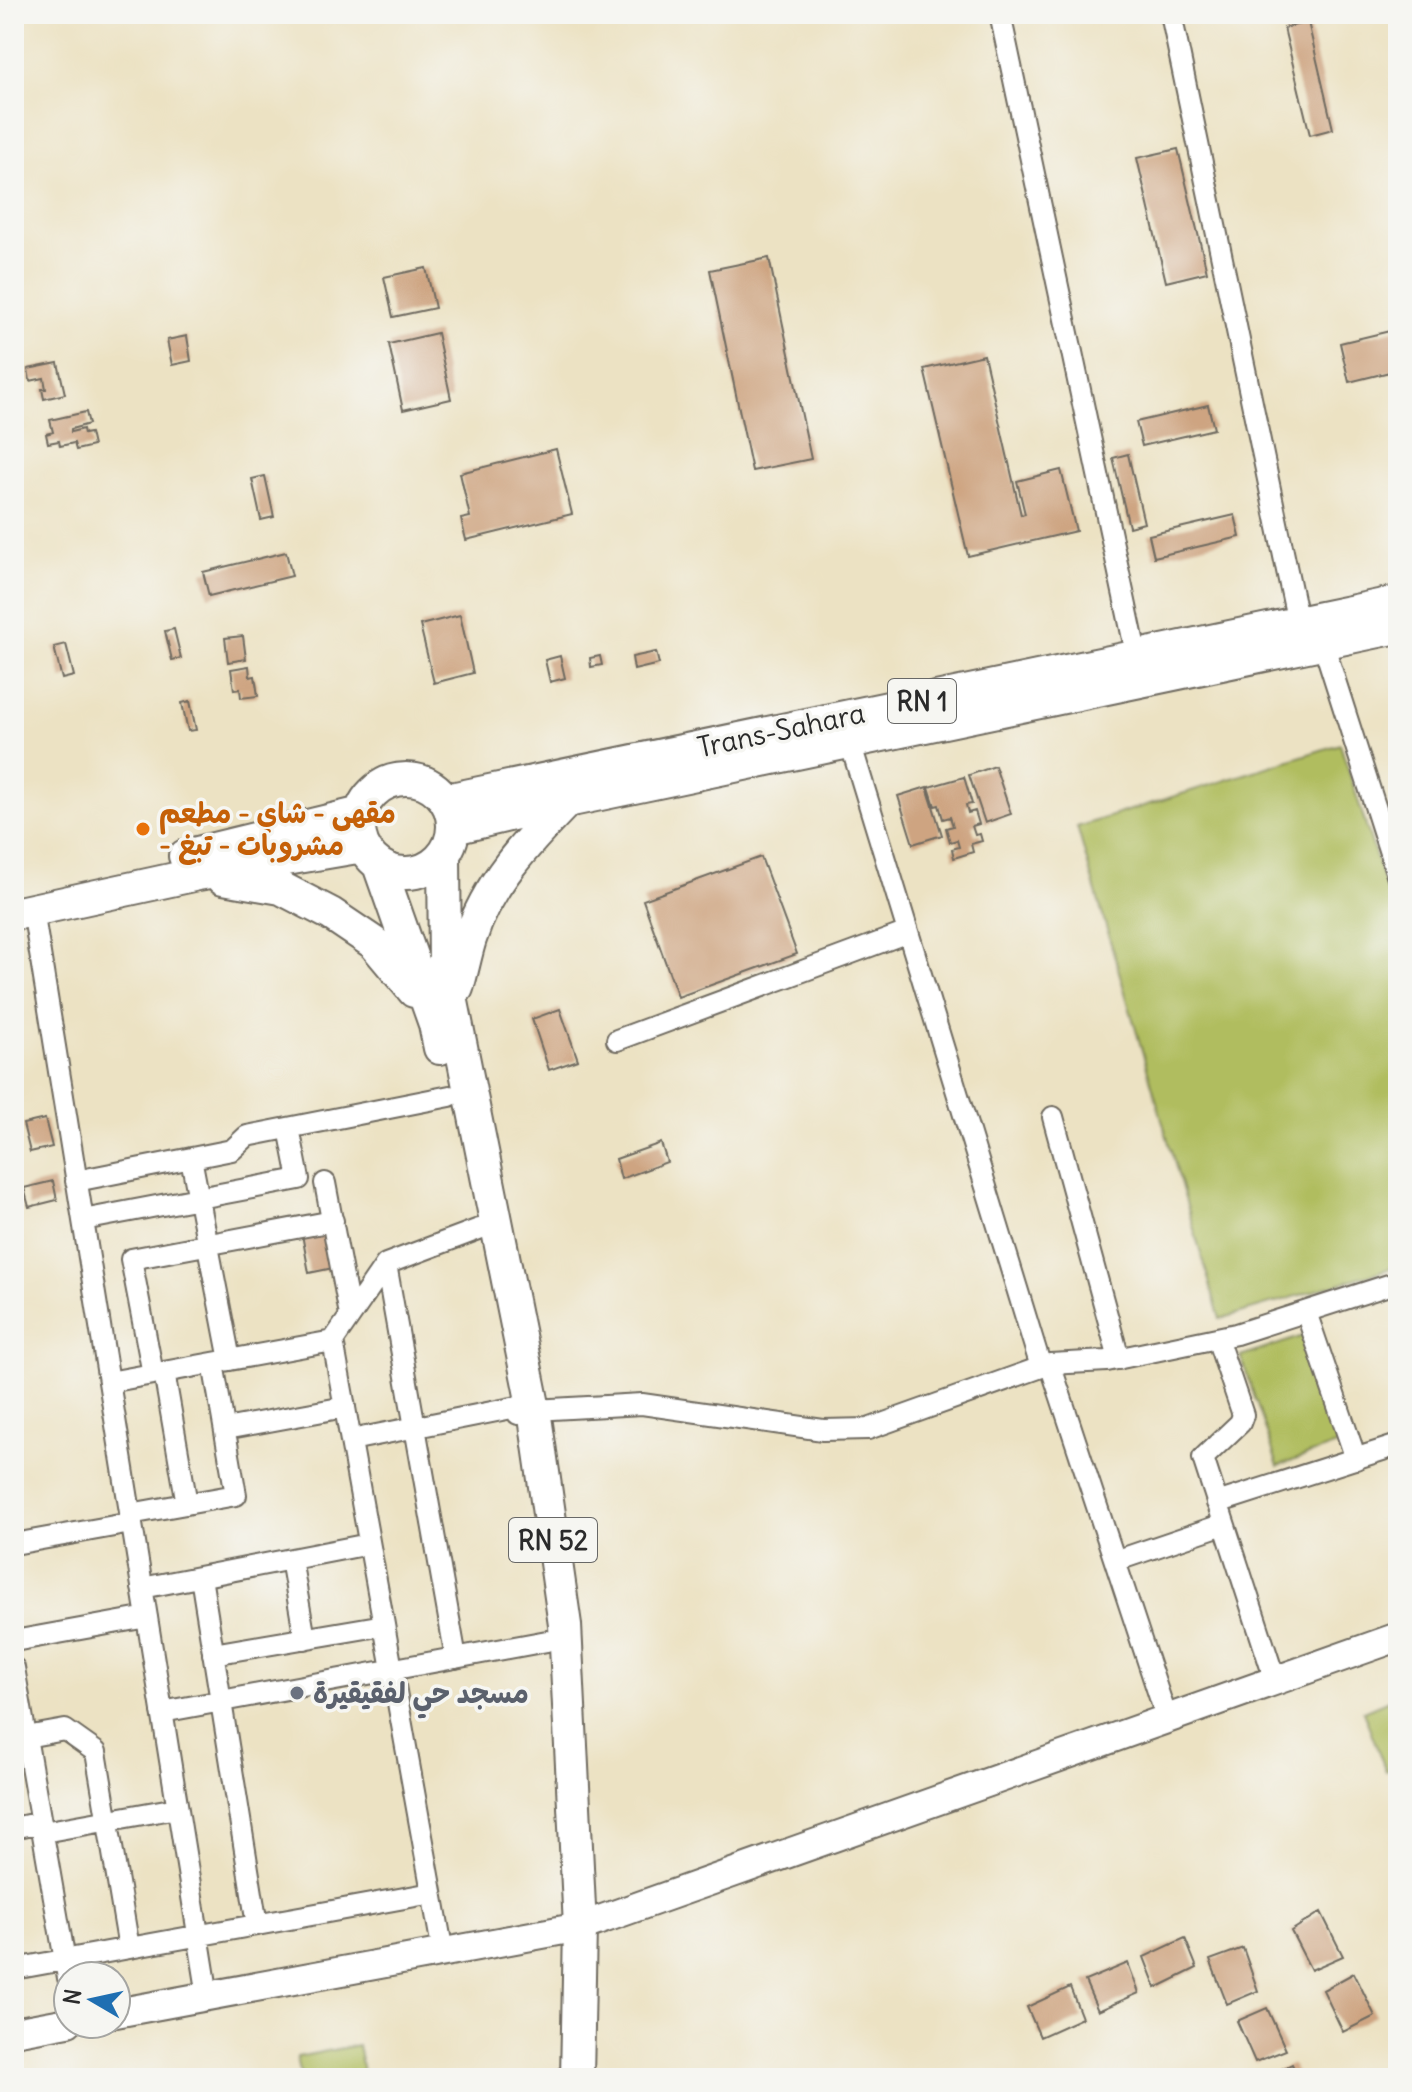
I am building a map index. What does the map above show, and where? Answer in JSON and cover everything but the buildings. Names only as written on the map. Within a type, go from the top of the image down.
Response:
[{"type":"main road","name":"Trans-Sahara","points":[[448,828],[1139,668],[1397,623]]},
{"type":"main road","name":"Trans-Sahara","points":[[448,828],[850,742],[1139,668]]},
{"type":"main road","points":[[407,778],[422,781],[436,789],[448,828],[443,1017],[360,835],[361,813],[367,799],[378,788],[407,778]]},
{"type":"main road","points":[[443,1017],[470,936],[489,896],[521,848],[567,801]]},
{"type":"main road","points":[[20,906],[361,813]]},
{"type":"main road","points":[[20,906],[198,874],[371,856],[392,871],[407,874],[421,872],[434,865],[448,828]]},
{"type":"main road","points":[[198,874],[281,888],[331,914],[374,943],[443,1017]]},
{"type":"main road","name":"RN 52","points":[[443,1017],[450,1096],[523,1410],[547,1641],[570,1921],[558,2078]]},
{"type":"main road","name":"RN 52","points":[[443,1017],[565,1625],[570,1921],[577,2078]]},
{"type":"main road","points":[[132,2009],[206,1988],[570,1921],[1273,1672],[1398,1619]]},
{"type":"main road","points":[[1273,1672],[1398,1637]]},
{"type":"main road","points":[[132,1993],[206,1988]]},
{"type":"main road","points":[[14,2013],[52,2006]]},
{"type":"main road","points":[[14,2032],[52,2025]]},
{"type":"street","points":[[1000,14],[1139,668]]},
{"type":"street","points":[[1171,14],[1308,638],[1398,878]]},
{"type":"street","points":[[850,742],[1046,1365],[1164,1711]]},
{"type":"street","points":[[20,906],[83,1220],[206,1988]]},
{"type":"street","points":[[617,1040],[908,932]]},
{"type":"street","points":[[76,1181],[232,1150],[247,1136],[450,1096]]},
{"type":"street","points":[[1053,1117],[1119,1359]]},
{"type":"street","points":[[83,1220],[299,1179],[289,1128]]},
{"type":"street","points":[[14,1544],[236,1495],[225,1429],[222,1362],[208,1245],[191,1158]]},
{"type":"street","points":[[325,1183],[350,1315]]},
{"type":"street","points":[[187,1504],[131,1259],[333,1221]]},
{"type":"street","points":[[442,1944],[333,1341],[386,1264],[479,1229]]},
{"type":"street","points":[[386,1264],[456,1658]]},
{"type":"street","points":[[351,1440],[523,1410],[642,1404],[823,1430],[868,1429],[1046,1365],[1119,1359],[1217,1338],[1397,1285]]},
{"type":"street","points":[[1306,1312],[1356,1459]]},
{"type":"street","points":[[1217,1338],[1243,1415],[1240,1423],[1203,1458],[1273,1672]]},
{"type":"street","points":[[109,1382],[333,1341]]},
{"type":"street","points":[[225,1429],[345,1407]]},
{"type":"street","points":[[1217,1503],[1398,1445]]},
{"type":"street","points":[[1115,1561],[1224,1524]]},
{"type":"street","points":[[142,1588],[369,1544]]},
{"type":"street","points":[[291,1559],[305,1639]]},
{"type":"street","points":[[201,1577],[257,1925]]},
{"type":"street","points":[[14,1641],[147,1617]]},
{"type":"street","points":[[213,1654],[384,1625]]},
{"type":"street","points":[[162,1712],[547,1641]]},
{"type":"street","points":[[15,1675],[64,1960]]},
{"type":"street","points":[[26,1737],[65,1730],[96,1752],[129,1948]]},
{"type":"street","points":[[14,1828],[107,1820],[177,1808]]},
{"type":"street","points":[[93,1960],[129,1948],[432,1893]]},
{"type":"street","points":[[14,1969],[52,1969]]},
{"type":"green space","points":[[1340,744],[1398,926],[1398,1266],[1220,1319],[1077,827]]},
{"type":"green space","points":[[1303,1336],[1340,1444],[1278,1466],[1241,1357]]},
{"type":"green space","points":[[1398,1696],[1398,1766],[1386,1771],[1363,1711]]},
{"type":"green space","points":[[358,2045],[364,2078],[301,2078],[297,2057]]},
{"type":"place","name":"مقهى - شاي - مطعم - مشروبات - تبغ","points":[[143,829]]},
{"type":"place","name":"مسجد حي لفقيقيرة","points":[[297,1693]]}]
